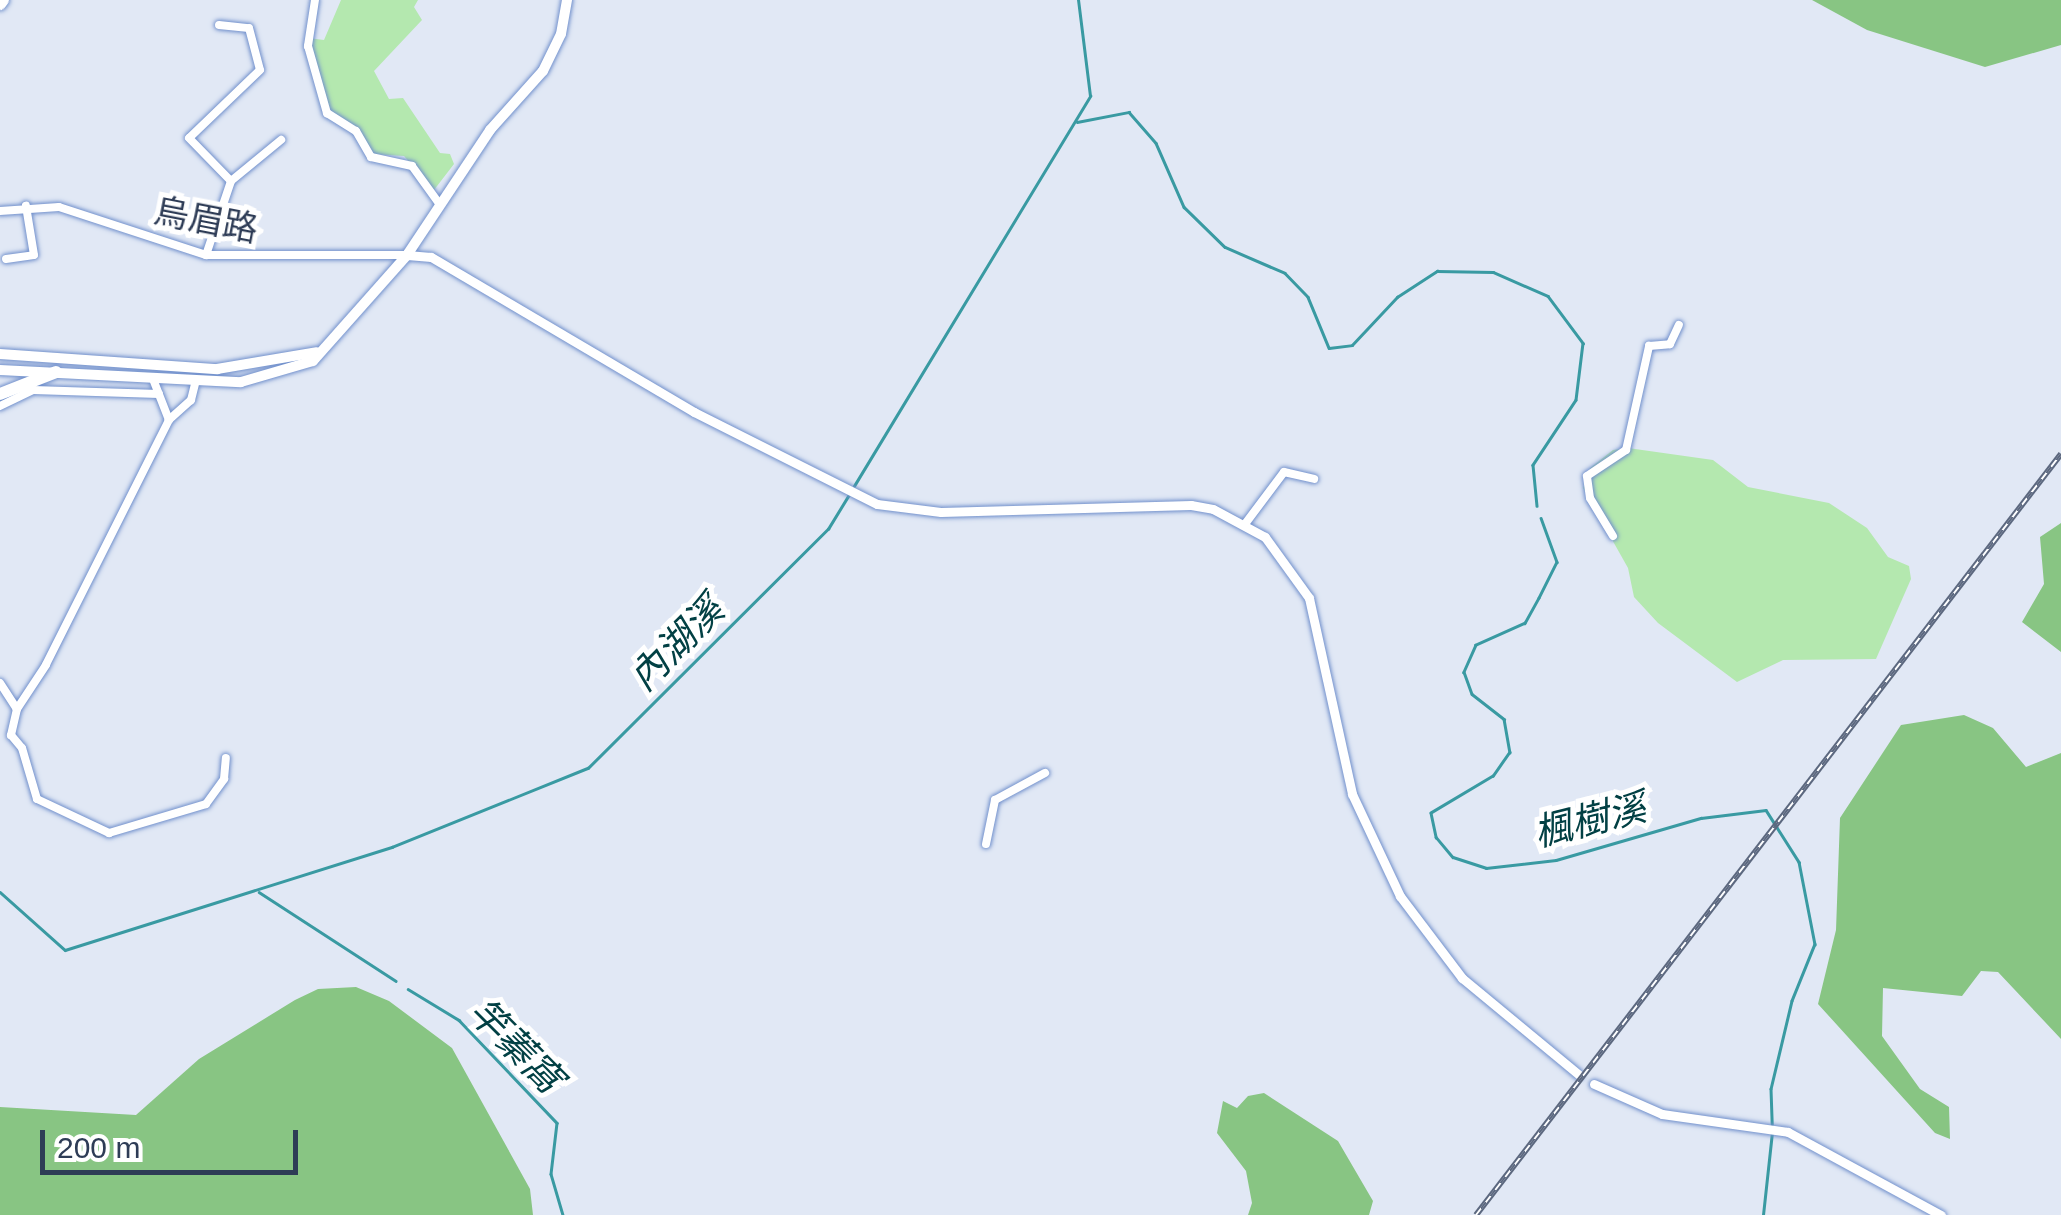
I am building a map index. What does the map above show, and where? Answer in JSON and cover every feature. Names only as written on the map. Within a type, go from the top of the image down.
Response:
[{"type":"highway","points":[[0,394],[56,372]]},
{"type":"main road","points":[[0,370],[153,379],[264,380],[300,368],[407,255],[438,202],[551,60],[567,0]]},
{"type":"main road","points":[[0,354],[218,369],[317,352]]},
{"type":"street","points":[[315,0],[308,46],[327,113],[356,131],[371,156],[412,166],[438,202]]},
{"type":"street","points":[[220,26],[249,28],[260,70],[189,138],[231,180]]},
{"type":"street","points":[[206,255],[231,180],[281,140]]},
{"type":"street","points":[[6,259],[34,255],[26,206]]},
{"type":"street","name":"烏眉路","points":[[0,211],[26,206],[93,215],[150,242],[206,255],[407,255]]},
{"type":"street","points":[[407,255],[431,258],[694,412],[877,504],[941,512],[1163,504],[1213,509],[1245,524],[1282,556],[1309,598],[1352,794],[1400,896],[1462,978],[1578,1074]]},
{"type":"street","points":[[1613,536],[1590,498],[1587,476],[1626,450],[1649,346],[1670,344],[1679,325]]},
{"type":"street","points":[[153,379],[168,420]]},
{"type":"street","points":[[196,380],[190,400],[168,420],[46,665],[17,709],[10,735],[22,748],[32,793],[109,833],[206,804],[224,779],[226,758]]},
{"type":"street","points":[[0,406],[33,390],[158,394]]},
{"type":"street","points":[[1245,524],[1284,472],[1314,478]]},
{"type":"street","points":[[0,683],[17,709]]},
{"type":"street","points":[[986,844],[995,800],[1045,772]]},
{"type":"street","points":[[1594,1084],[1662,1114],[1757,1124],[1788,1132],[1941,1215]]},
{"type":"green space","points":[[341,0],[418,0],[414,7],[422,20],[374,71],[389,99],[403,98],[440,153],[450,154],[454,164],[434,190],[404,156],[371,154],[360,134],[321,104],[308,38],[324,40]]},
{"type":"green space","points":[[1812,0],[2061,0],[2061,45],[1985,67],[1867,30]]},
{"type":"green space","points":[[1628,448],[1713,460],[1748,487],[1829,503],[1867,528],[1888,557],[1909,566],[1911,579],[1876,659],[1783,660],[1737,682],[1658,623],[1634,597],[1628,568],[1583,488],[1590,468],[1613,450]]},
{"type":"green space","points":[[2061,523],[2061,652],[2022,622],[2044,584],[2040,537]]},
{"type":"green space","points":[[1964,715],[1993,728],[2026,767],[2061,753],[2061,1039],[1998,972],[1981,971],[1962,996],[1883,988],[1882,1036],[1920,1089],[1949,1107],[1950,1139],[1935,1133],[1818,1004],[1836,930],[1840,818],[1901,725]]},
{"type":"green space","points":[[356,987],[389,1001],[452,1048],[530,1189],[533,1215],[0,1215],[0,1107],[136,1115],[199,1059],[295,1000],[318,989]]},
{"type":"green space","points":[[1264,1093],[1338,1141],[1373,1201],[1369,1215],[1248,1215],[1252,1203],[1246,1171],[1217,1133],[1223,1101],[1237,1108],[1248,1096]]},
{"type":"waterway","name":"內湖溪","points":[[854,486],[1090,96],[1078,0]]},
{"type":"waterway","name":"楓樹溪","points":[[1077,122],[1129,112],[1156,143],[1184,207],[1225,247],[1285,273],[1308,297],[1329,348],[1352,345],[1397,297],[1437,271],[1493,272],[1548,296],[1583,343],[1576,400],[1533,465],[1537,506]]},
{"type":"waterway","name":"內湖溪","points":[[0,892],[65,950],[392,847],[588,768],[828,529],[850,493]]},
{"type":"waterway","name":"楓樹溪","points":[[1541,518],[1557,562],[1525,623],[1476,645],[1464,672],[1472,694],[1504,719],[1510,752],[1493,776],[1431,813],[1436,837],[1453,857],[1486,868],[1556,860],[1701,818],[1766,810],[1799,862],[1815,944],[1792,1001],[1771,1089],[1772,1124]]},
{"type":"waterway","name":"竿蓁窩","points":[[259,892],[396,981]]},
{"type":"waterway","name":"竿蓁窩","points":[[408,989],[459,1020],[557,1123],[551,1174],[563,1215]]},
{"type":"waterway","name":"楓樹溪","points":[[1763,1215],[1772,1132]]},
{"type":"railway","points":[[1476,1215],[2061,454]]}]
